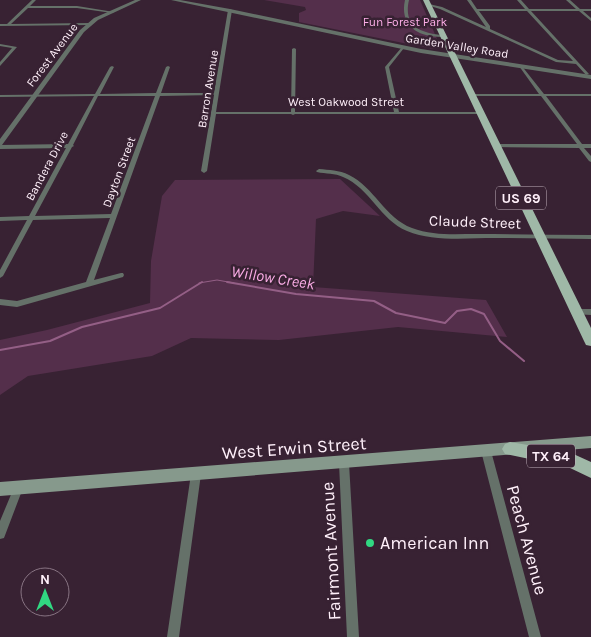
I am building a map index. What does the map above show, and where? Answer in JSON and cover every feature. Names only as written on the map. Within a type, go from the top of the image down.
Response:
[{"type":"main road","name":"US 69","points":[[427,3],[591,341]]},
{"type":"main road","name":"West Erwin Street","points":[[0,489],[344,464],[591,442]]},
{"type":"main road","name":"TX 64","points":[[510,449],[569,460],[591,470]]},
{"type":"street","points":[[8,25],[34,0]]},
{"type":"street","points":[[73,4],[83,0]]},
{"type":"street","name":"Forest Avenue","points":[[0,146],[89,24],[139,0]]},
{"type":"street","name":"Garden Valley Road","points":[[173,0],[230,10],[402,48],[589,75]]},
{"type":"street","points":[[408,0],[405,7],[406,15],[412,27],[426,35],[443,36]]},
{"type":"street","points":[[469,0],[488,26],[488,30]]},
{"type":"street","points":[[518,0],[589,75]]},
{"type":"street","points":[[568,0],[591,20]]},
{"type":"street","points":[[427,3],[557,61],[576,63]]},
{"type":"street","points":[[27,7],[73,4],[112,12]]},
{"type":"street","name":"Barron Avenue","points":[[204,171],[230,10]]},
{"type":"street","points":[[476,10],[591,10]]},
{"type":"street","points":[[0,25],[89,24]]},
{"type":"street","points":[[0,45],[15,47],[0,65]]},
{"type":"street","points":[[398,113],[387,67],[402,48]]},
{"type":"street","points":[[293,114],[294,49]]},
{"type":"street","points":[[521,66],[591,160]]},
{"type":"street","name":"Bandera Drive","points":[[0,276],[112,67]]},
{"type":"street","name":"Dayton Street","points":[[89,284],[168,67]]},
{"type":"street","points":[[0,96],[217,94]]},
{"type":"street","points":[[470,95],[591,95]]},
{"type":"street","name":"West Oakwood Street","points":[[214,114],[479,113]]},
{"type":"street","points":[[0,146],[71,146]]},
{"type":"street","points":[[495,146],[591,146]]},
{"type":"street","name":"Claude Street","points":[[319,171],[336,172],[350,176],[397,222],[416,231],[450,235],[591,237]]},
{"type":"street","points":[[0,219],[113,216]]},
{"type":"street","points":[[0,302],[17,304],[121,275]]},
{"type":"street","points":[[577,312],[591,312]]},
{"type":"street","name":"Peach Avenue","points":[[486,451],[535,637]]},
{"type":"street","name":"Fairmont Avenue","points":[[344,464],[354,637]]},
{"type":"street","points":[[173,637],[196,474]]},
{"type":"street","points":[[0,534],[18,488]]},
{"type":"green space","name":"Fun Forest Park","points":[[264,0],[420,0],[441,48],[433,49],[299,22],[299,13],[306,10],[305,7]]},
{"type":"green space","points":[[340,179],[380,216],[343,211],[316,219],[313,287],[486,300],[507,337],[398,327],[279,340],[191,338],[152,356],[28,376],[0,395],[0,340],[47,330],[150,303],[151,261],[162,196],[175,180]]},
{"type":"waterway","name":"Willow Creek","points":[[201,283],[217,280],[234,283]]},
{"type":"waterway","name":"Willow Creek","points":[[227,282],[296,294],[374,301],[396,313],[445,323],[457,311],[471,309],[484,314],[500,341],[524,361]]},
{"type":"waterway","name":"Willow Creek","points":[[0,350],[50,341],[82,327],[160,308],[201,283]]},
{"type":"place","name":"American Inn","points":[[370,543]]}]
